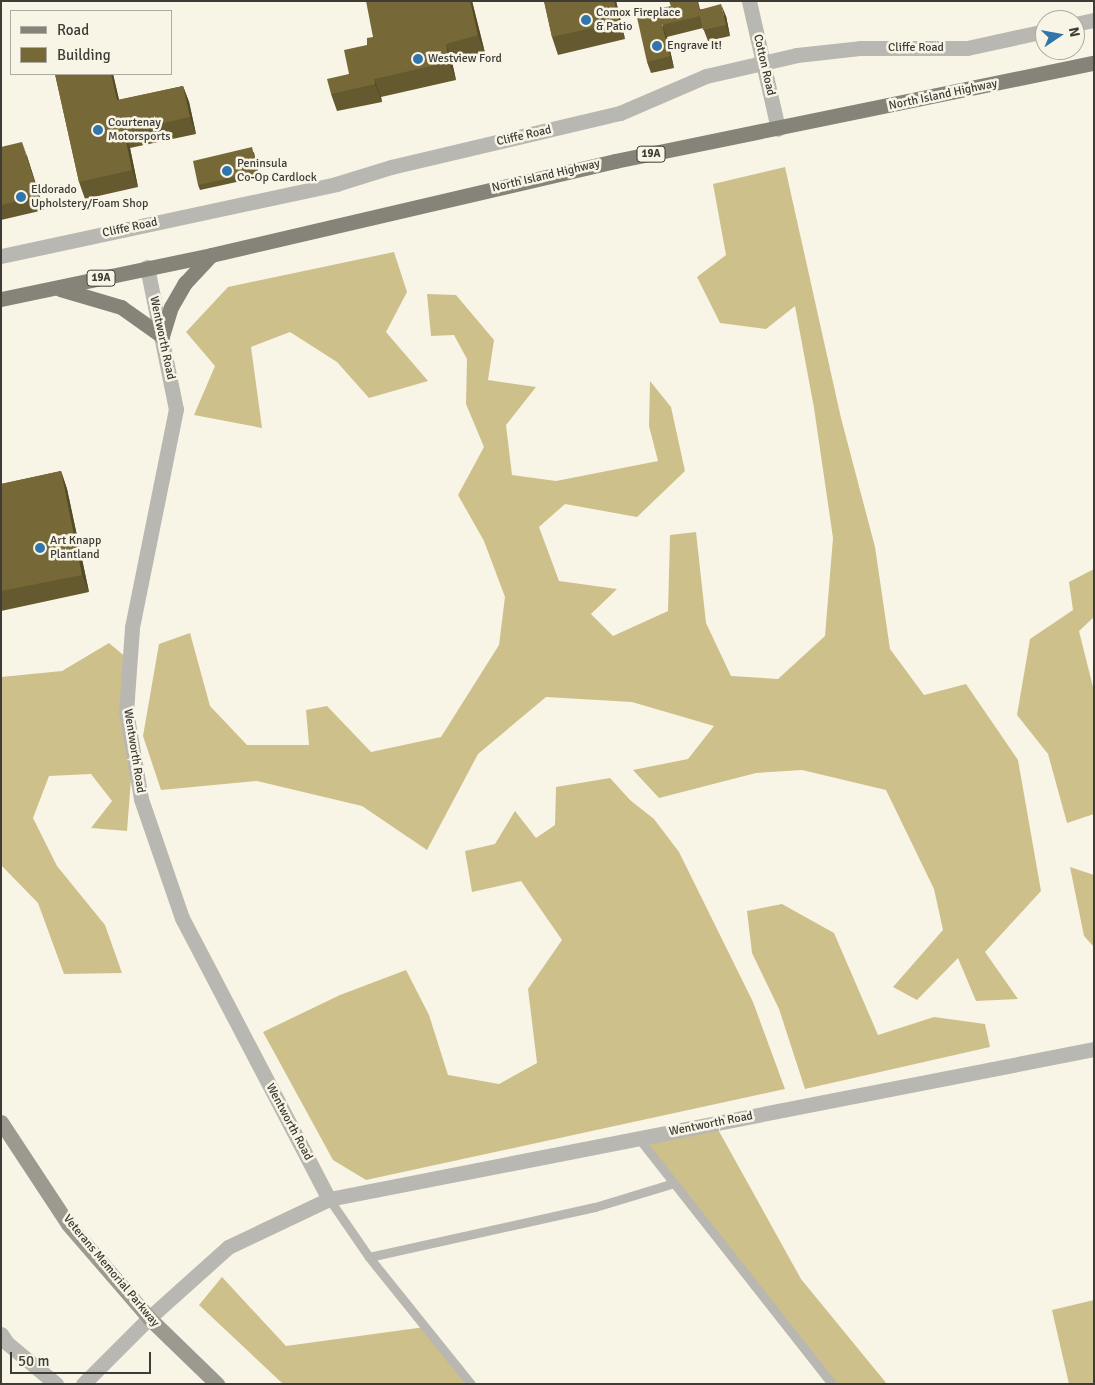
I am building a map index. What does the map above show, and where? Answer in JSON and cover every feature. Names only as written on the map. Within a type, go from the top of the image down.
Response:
[{"type":"main road","name":"North Island Highway","points":[[1,300],[147,267],[211,255],[615,161],[778,130],[1094,63]]},
{"type":"main road","points":[[55,288],[121,307],[162,336],[171,307],[185,283],[211,255]]},
{"type":"main road","name":"Veterans Memorial Parkway","points":[[1,1122],[68,1224],[149,1318],[217,1384]]},
{"type":"street","name":"Cotton Road","points":[[749,1],[778,130]]},
{"type":"street","name":"Cliffe Road","points":[[1,256],[336,184],[391,167],[620,113],[706,76],[763,62],[860,48],[967,48],[1035,33]]},
{"type":"street","name":"Wentworth Road","points":[[147,267],[176,410],[132,628],[126,711],[141,799],[182,918],[329,1199]]},
{"type":"street","name":"Wentworth Road","points":[[83,1384],[149,1318],[228,1247],[329,1199],[640,1140],[1094,1049]]},
{"type":"street","points":[[1,1334],[7,1343],[56,1384]]},
{"type":"lane","points":[[640,1140],[832,1384]]},
{"type":"lane","points":[[369,1257],[595,1207],[674,1183]]},
{"type":"lane","points":[[329,1199],[369,1257],[471,1384]]},
{"type":"shaded area","points":[[785,167],[841,418],[875,547],[890,649],[924,695],[966,684],[1018,760],[1041,891],[985,952],[1018,999],[976,1001],[958,958],[917,1000],[893,987],[943,930],[934,889],[886,790],[802,770],[756,773],[659,798],[633,770],[688,759],[714,726],[632,702],[546,697],[478,754],[427,850],[362,806],[257,781],[161,790],[143,736],[159,644],[190,633],[210,706],[247,745],[309,745],[306,710],[327,706],[371,752],[441,737],[499,645],[505,597],[484,541],[458,495],[484,447],[466,404],[467,359],[454,335],[431,336],[427,294],[456,295],[494,340],[488,380],[536,387],[506,425],[512,475],[556,481],[658,461],[649,426],[650,381],[671,407],[685,471],[637,517],[565,504],[539,527],[559,581],[617,589],[591,614],[613,636],[668,611],[670,535],[696,532],[706,623],[731,676],[778,679],[825,636],[833,538],[814,408],[795,306],[766,329],[720,323],[697,277],[726,255],[713,184]]},
{"type":"shaded area","points":[[394,252],[407,292],[386,332],[428,381],[369,398],[337,362],[290,332],[251,347],[262,428],[194,415],[215,366],[186,332],[228,287]]},
{"type":"shaded area","points":[[1094,569],[1094,617],[1079,631],[1094,691],[1094,814],[1067,823],[1048,754],[1017,715],[1030,639],[1073,610],[1069,582]]},
{"type":"shaded area","points":[[109,643],[128,659],[131,779],[127,831],[91,828],[112,801],[91,774],[49,776],[33,818],[57,866],[105,925],[122,973],[64,974],[38,903],[1,865],[1,677],[62,671]]},
{"type":"shaded area","points":[[610,778],[630,800],[654,819],[679,852],[753,1002],[785,1089],[366,1180],[333,1160],[263,1032],[340,995],[406,970],[429,1015],[448,1075],[499,1084],[537,1063],[528,989],[562,940],[521,881],[472,892],[465,851],[495,844],[515,811],[536,838],[555,825],[556,787]]},
{"type":"shaded area","points":[[1070,867],[1094,875],[1094,947],[1084,936]]},
{"type":"shaded area","points":[[782,904],[834,933],[878,1035],[934,1017],[985,1024],[990,1047],[805,1089],[779,1009],[752,953],[747,911]]},
{"type":"shaded area","points":[[715,1124],[801,1279],[887,1384],[832,1384],[640,1140]]},
{"type":"shaded area","points":[[222,1277],[286,1346],[425,1327],[471,1384],[283,1384],[199,1305]]},
{"type":"shaded area","points":[[1094,1300],[1094,1384],[1069,1384],[1052,1310]]},
{"type":"building","name":"Westview Ford","points":[[366,1],[470,1],[478,35],[446,44],[449,62],[374,79],[375,84],[331,94],[327,79],[349,74],[344,50],[367,45],[367,38],[373,37]]},
{"type":"building","points":[[544,1],[614,1],[619,22],[552,37]]},
{"type":"building","points":[[669,1],[697,1],[699,10],[721,4],[726,25],[703,30],[700,16],[662,25],[670,56],[647,62],[636,13],[671,6]]},
{"type":"building","name":"Courtenay Motorsports","points":[[55,75],[111,75],[117,100],[183,86],[190,117],[124,132],[132,170],[79,182]]},
{"type":"building","name":"Eldorado Upholstery/Foam Shop","points":[[22,142],[39,196],[1,205],[1,147]]},
{"type":"building","name":"Peninsula Co-Op Cardlock","points":[[252,147],[258,172],[198,185],[193,161]]},
{"type":"building","name":"Art Knapp Plantland","points":[[61,471],[82,575],[1,591],[1,484]]},
{"type":"place","name":"Comox Fireplace & Patio","points":[[586,20]]},
{"type":"place","name":"Engrave It!","points":[[657,46]]},
{"type":"place","name":"Westview Ford","points":[[418,59]]},
{"type":"place","name":"Courtenay Motorsports","points":[[98,130]]},
{"type":"place","name":"Peninsula Co-Op Cardlock","points":[[227,171]]},
{"type":"place","name":"Eldorado Upholstery/Foam Shop","points":[[21,197]]},
{"type":"place","name":"Art Knapp Plantland","points":[[40,548]]}]
